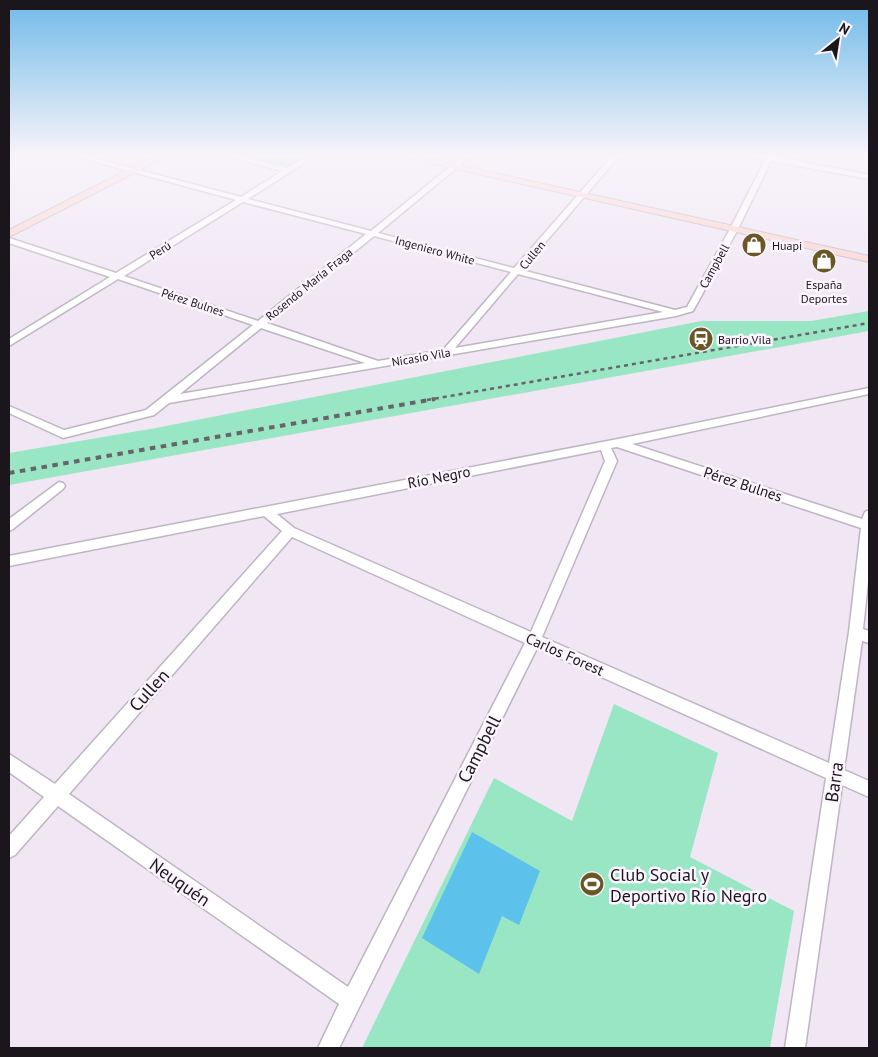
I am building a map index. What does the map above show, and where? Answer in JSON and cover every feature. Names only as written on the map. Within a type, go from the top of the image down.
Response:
[{"type":"main road","points":[[9,224],[47,205]]},
{"type":"main road","points":[[9,234],[66,205]]},
{"type":"main road","points":[[636,205],[869,253]]},
{"type":"main road","points":[[736,227],[869,259]]},
{"type":"street","name":"Perú","points":[[9,343],[233,205]]},
{"type":"street","name":"Ingeniero White","points":[[262,205],[676,313]]},
{"type":"street","name":"Rosendo María Fraga","points":[[9,409],[63,434],[150,413],[407,205]]},
{"type":"street","name":"Cullen","points":[[446,352],[574,205]]},
{"type":"street","name":"Campbell","points":[[676,313],[690,309],[747,205]]},
{"type":"street","name":"Pérez Bulnes","points":[[9,240],[378,364]]},
{"type":"street","name":"Nicasio Vila","points":[[166,400],[676,313]]},
{"type":"street","name":"Río Negro","points":[[9,561],[611,444],[869,391]]},
{"type":"street","name":"Campbell","points":[[328,1048],[534,640],[611,461],[611,444]]},
{"type":"street","name":"Pérez Bulnes","points":[[611,444],[869,522]]},
{"type":"street","points":[[9,526],[60,486]]},
{"type":"street","name":"Carlos Forest","points":[[266,511],[290,531],[869,789]]},
{"type":"street","name":"Barra","points":[[795,1048],[835,774],[862,634],[869,522]]},
{"type":"street","name":"Cullen","points":[[9,849],[290,531]]},
{"type":"street","name":"Neuquén","points":[[9,762],[352,1001]]},
{"type":"green space","points":[[869,311],[869,331],[9,485],[9,453],[156,428],[701,321],[811,321]]},
{"type":"green space","name":"Club Social y Deportivo Río Negro","points":[[614,704],[718,753],[690,857],[794,911],[770,1048],[362,1048],[494,778],[572,821]]},
{"type":"water","points":[[472,832],[540,871],[519,925],[502,916],[479,974],[422,938]]},
{"type":"railway","points":[[427,400],[869,323]]},
{"type":"railway","points":[[9,473],[435,399]]},
{"type":"place","name":"Huapi","points":[[754,245]]},
{"type":"place","name":"España Deportes","points":[[824,261]]},
{"type":"place","name":"Barrio Vila","points":[[701,339]]},
{"type":"place","name":"Club Social y Deportivo Río Negro","points":[[592,884]]}]
